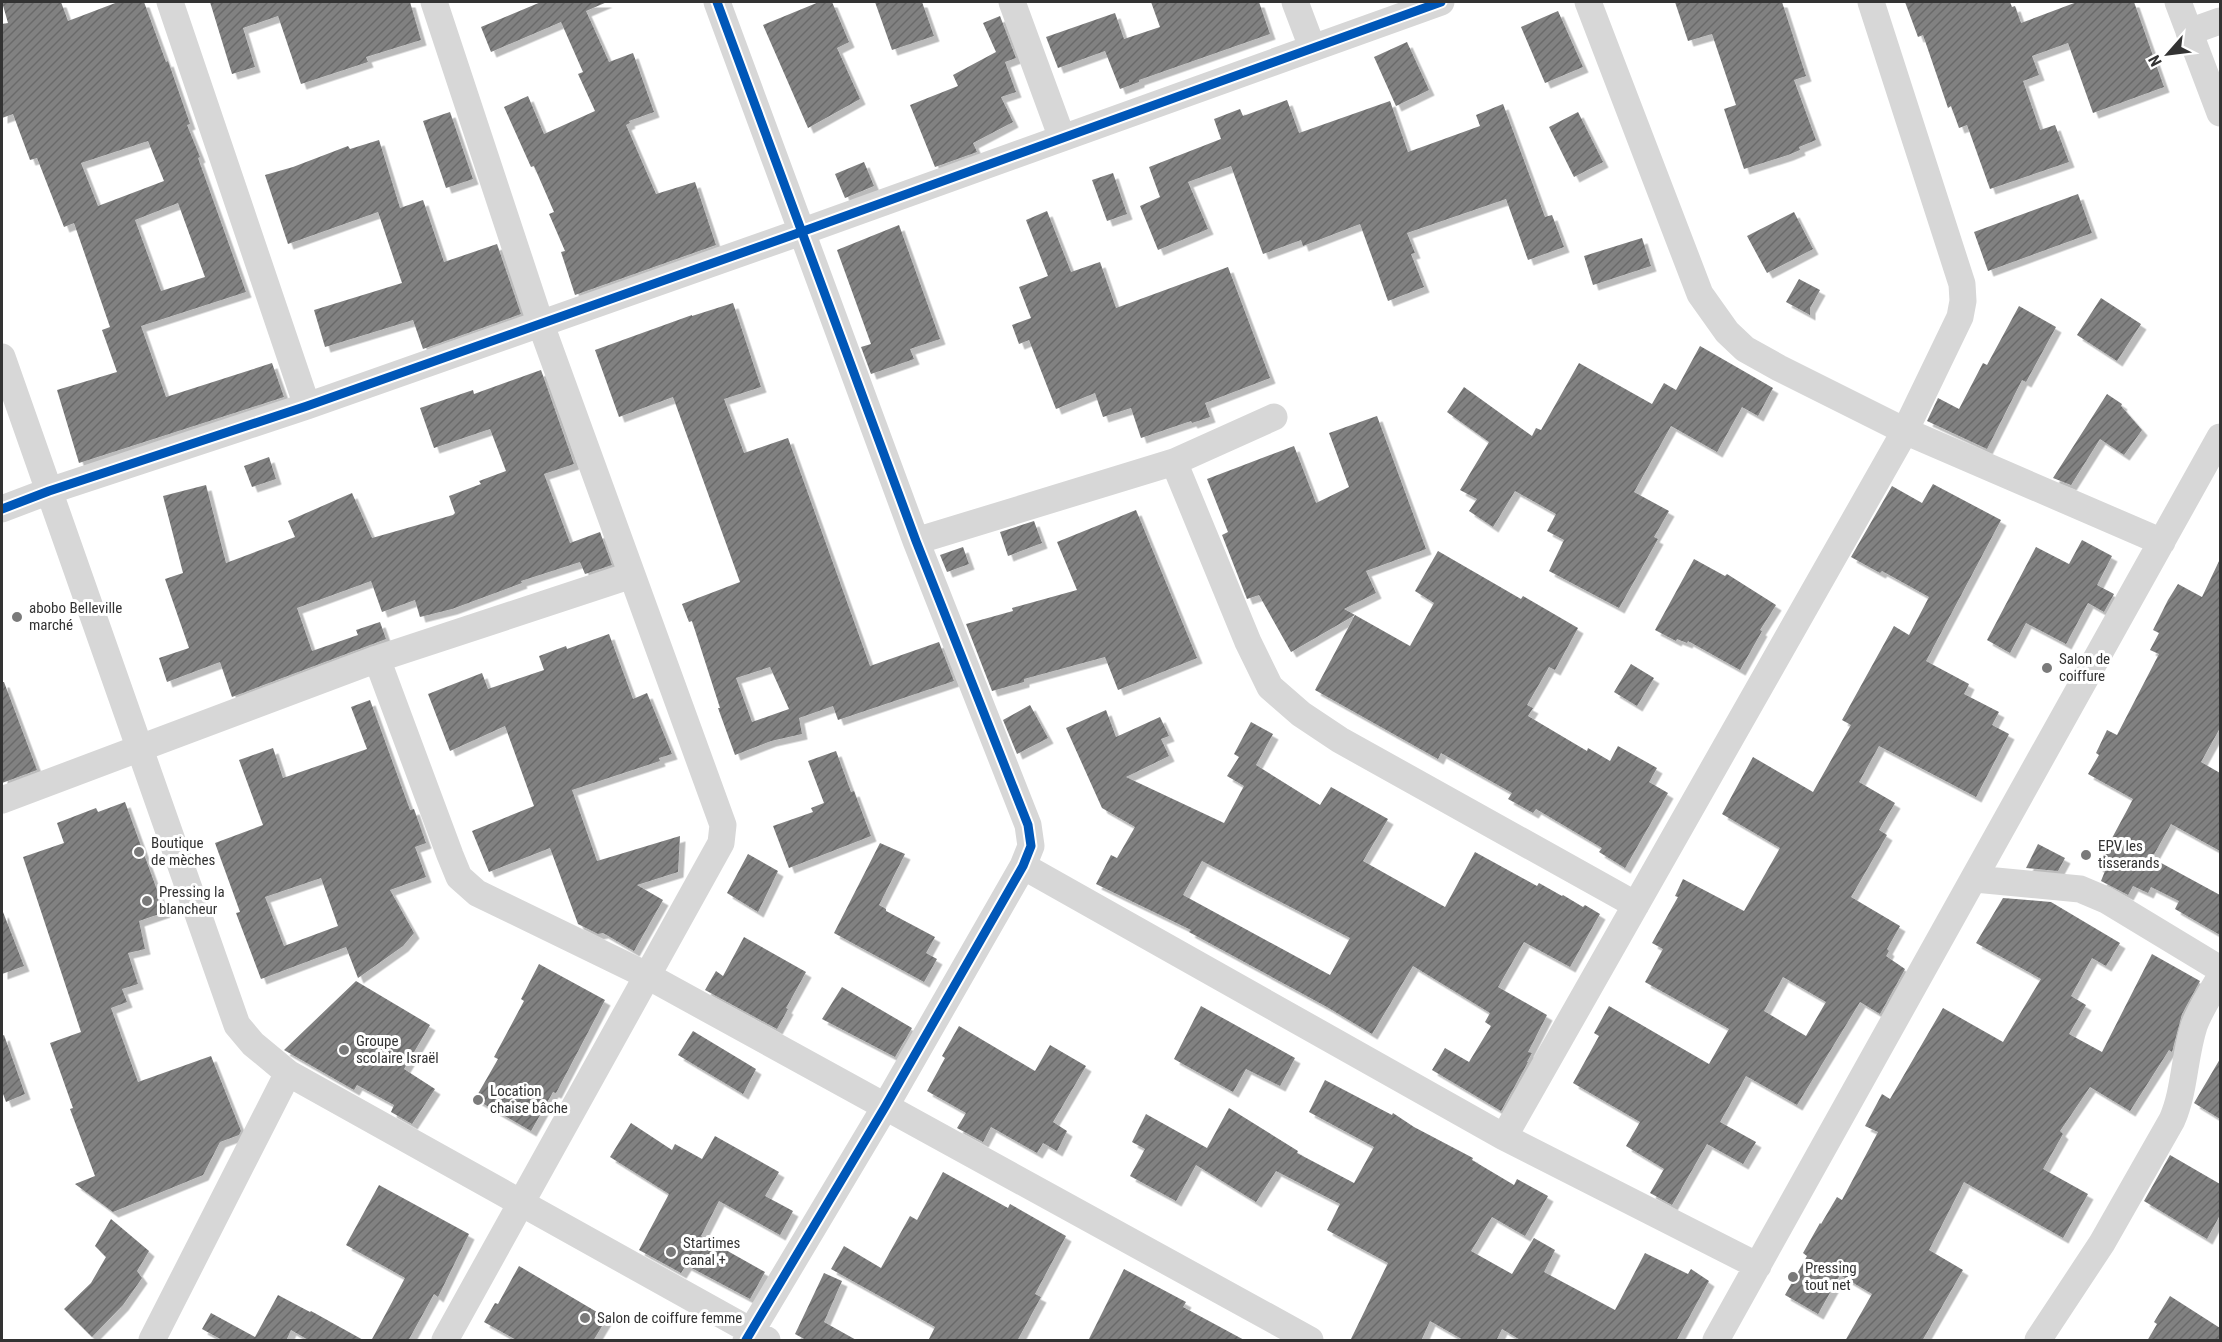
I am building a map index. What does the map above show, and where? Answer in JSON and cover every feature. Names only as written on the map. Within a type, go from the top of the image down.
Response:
[{"type":"street","points":[[170,2],[307,406]]},
{"type":"street","points":[[434,2],[540,322],[723,825],[721,843],[445,1341]]},
{"type":"street","points":[[2,357],[237,1025],[253,1044],[288,1073],[522,1203],[755,1337],[1023,866],[1031,846],[1028,825],[916,541],[717,2]]},
{"type":"street","points":[[1012,2],[1062,138]]},
{"type":"street","points":[[1295,2],[1312,47]]},
{"type":"street","points":[[2,509],[307,406],[540,322],[801,232],[1441,2]]},
{"type":"street","points":[[1588,2],[1700,294],[1727,332],[1745,349],[1905,431],[2162,542]]},
{"type":"street","points":[[1504,1137],[1905,431],[1960,317],[1963,301],[1962,284],[1871,2]]},
{"type":"street","points":[[2178,2],[2220,113]]},
{"type":"street","points":[[2189,32],[2220,21]]},
{"type":"street","points":[[916,541],[1174,462],[1274,417]]},
{"type":"street","points":[[1716,1341],[2220,437]]},
{"type":"street","points":[[1174,462],[1248,642],[1270,687],[1301,714],[1340,740],[1636,905]]},
{"type":"street","points":[[2,800],[377,659],[633,575]]},
{"type":"street","points":[[377,659],[459,877],[477,893],[646,975],[1310,1341]]},
{"type":"street","points":[[1023,866],[1504,1137],[1758,1266]]},
{"type":"street","points":[[1975,879],[2080,889],[2106,900],[2220,969]]},
{"type":"street","points":[[2038,1341],[2102,1243],[2172,1120],[2180,1103],[2186,1056],[2195,1024],[2220,976]]},
{"type":"street","points":[[152,1341],[288,1073]]},
{"type":"building","points":[[2,2],[61,2],[68,21],[118,2],[144,2],[166,62],[168,61],[190,124],[187,125],[200,157],[198,158],[246,292],[141,326],[166,397],[272,363],[284,397],[79,463],[57,390],[117,372],[102,330],[110,327],[74,223],[64,227],[37,158],[30,160],[13,114],[2,118],[2,24],[8,23]],"holes":[[[148,141],[164,181],[98,206],[81,163]],[[178,203],[205,277],[161,291],[135,220]]]},
{"type":"building","points":[[210,2],[410,2],[421,40],[366,57],[368,62],[301,84],[278,16],[243,28],[255,67],[232,74]]},
{"type":"building","points":[[541,2],[607,2],[586,11],[609,62],[633,53],[654,112],[629,121],[630,123],[626,125],[656,194],[695,182],[716,245],[575,295],[561,252],[565,251],[549,214],[554,212],[504,107],[528,96],[544,134],[595,111],[578,74],[583,72],[561,22],[491,52],[481,27]]},
{"type":"building","points":[[819,2],[832,2],[849,42],[837,48],[860,99],[808,128],[763,25]]},
{"type":"building","points":[[875,2],[922,2],[934,36],[892,50]]},
{"type":"building","points":[[1151,2],[1259,2],[1270,34],[1139,80],[1139,82],[1120,89],[1105,51],[1058,68],[1046,37],[1115,13],[1124,39],[1160,27]]},
{"type":"building","points":[[1675,2],[1782,2],[1806,76],[1794,80],[1816,140],[1799,147],[1800,150],[1788,155],[1744,169],[1724,109],[1736,105],[1712,34],[1688,41]]},
{"type":"building","points":[[1905,2],[2010,2],[2012,7],[2015,6],[2021,23],[2077,2],[2134,2],[2164,87],[2093,113],[2068,43],[2032,56],[2039,75],[2023,81],[2040,130],[2055,125],[2069,162],[1990,189],[1967,125],[1959,128],[1951,106],[1948,108],[1923,35],[1918,37]]},
{"type":"building","points":[[1558,11],[1583,67],[1545,83],[1521,27]]},
{"type":"building","points":[[1000,16],[1016,58],[1005,62],[1016,92],[1001,97],[1013,122],[973,143],[977,152],[935,167],[910,105],[958,86],[953,75],[996,52],[983,23]]},
{"type":"building","points":[[1407,42],[1429,90],[1396,106],[1374,57]]},
{"type":"building","points":[[1287,100],[1299,133],[1390,101],[1408,152],[1480,126],[1476,115],[1503,104],[1545,217],[1552,215],[1564,247],[1528,260],[1506,199],[1407,233],[1415,253],[1411,254],[1424,287],[1388,301],[1360,224],[1303,246],[1301,240],[1263,254],[1231,166],[1188,182],[1208,229],[1158,250],[1140,206],[1160,197],[1149,167],[1221,139],[1214,119],[1240,109],[1243,116]]},
{"type":"building","points":[[450,112],[473,179],[446,188],[423,121]]},
{"type":"building","points":[[1578,112],[1603,162],[1574,177],[1549,127]]},
{"type":"building","points":[[379,140],[400,208],[423,200],[444,262],[497,244],[521,314],[423,349],[413,320],[325,347],[314,310],[402,283],[378,212],[288,244],[265,175],[348,146],[350,149]]},
{"type":"building","points":[[864,162],[874,186],[845,198],[835,174]]},
{"type":"building","points":[[1113,173],[1127,214],[1107,221],[1092,180]]},
{"type":"building","points":[[2078,194],[2092,233],[1988,271],[1974,232]]},
{"type":"building","points":[[1047,211],[1071,272],[1100,262],[1116,308],[1228,267],[1270,378],[1205,403],[1210,417],[1141,438],[1131,408],[1103,417],[1095,393],[1056,409],[1029,340],[1019,344],[1012,325],[1031,318],[1019,287],[1048,276],[1026,220]]},
{"type":"building","points":[[1794,212],[1813,249],[1767,273],[1747,236]]},
{"type":"building","points":[[899,225],[940,339],[910,349],[914,359],[871,374],[861,347],[871,344],[837,250]]},
{"type":"building","points":[[1642,238],[1651,266],[1593,285],[1584,256]]},
{"type":"building","points":[[1799,279],[1820,290],[1810,308],[1810,315],[1786,302]]},
{"type":"building","points":[[2101,298],[2141,324],[2117,361],[2077,335]]},
{"type":"building","points":[[733,303],[761,387],[724,399],[744,453],[788,438],[870,666],[939,642],[954,681],[838,720],[833,706],[799,718],[802,734],[771,741],[735,755],[718,708],[720,708],[692,621],[689,622],[682,604],[740,582],[673,397],[619,417],[595,350]],"holes":[[[770,667],[789,709],[752,722],[736,678]]]},
{"type":"building","points":[[2019,306],[2056,327],[2026,382],[2022,380],[1987,449],[1927,421],[1938,398],[1959,409],[1983,363],[1987,365]]},
{"type":"building","points":[[1700,346],[1773,388],[1758,416],[1742,407],[1717,452],[1671,426],[1634,492],[1669,511],[1654,537],[1658,539],[1619,608],[1549,571],[1564,540],[1547,531],[1556,514],[1515,491],[1493,527],[1469,511],[1477,499],[1460,490],[1489,442],[1447,412],[1464,387],[1532,436],[1536,428],[1541,430],[1579,363],[1652,404],[1664,383],[1676,390]]},
{"type":"building","points":[[541,370],[574,464],[544,474],[570,543],[600,532],[612,565],[585,574],[580,562],[521,581],[522,583],[452,609],[420,617],[415,600],[382,612],[371,581],[297,608],[312,651],[358,635],[356,630],[380,622],[386,639],[232,697],[220,662],[167,682],[159,658],[189,648],[165,579],[183,573],[163,496],[206,485],[226,563],[295,537],[288,521],[352,493],[372,538],[453,515],[455,513],[449,496],[481,484],[479,481],[506,471],[490,429],[434,448],[420,408],[473,390],[474,394]]},
{"type":"building","points":[[2107,394],[2122,404],[2121,406],[2142,430],[2124,455],[2100,439],[2071,485],[2053,478]]},
{"type":"building","points":[[1377,416],[1426,549],[1366,571],[1376,593],[1344,609],[1355,615],[1291,652],[1259,595],[1247,599],[1222,535],[1228,532],[1207,479],[1294,446],[1316,503],[1349,487],[1329,433]]},
{"type":"building","points":[[269,457],[276,479],[252,487],[244,466]]},
{"type":"building","points":[[1933,484],[2001,520],[1926,661],[1969,684],[1964,694],[1999,712],[1992,725],[2009,734],[1976,797],[1879,746],[1859,782],[1895,803],[1879,830],[1887,835],[1851,897],[1900,926],[1887,949],[1889,951],[1886,956],[1905,969],[1880,1014],[1860,1002],[1797,1105],[1746,1076],[1720,1122],[1756,1142],[1743,1164],[1707,1144],[1672,1205],[1650,1193],[1664,1169],[1626,1146],[1640,1122],[1573,1083],[1599,1036],[1594,1033],[1609,1006],[1709,1064],[1729,1029],[1645,982],[1663,949],[1652,943],[1678,897],[1675,896],[1683,879],[1744,911],[1780,848],[1722,814],[1753,757],[1813,792],[1851,725],[1842,720],[1894,626],[1909,635],[1929,597],[1851,557],[1892,486],[1922,503]],"holes":[[[1783,977],[1826,1002],[1806,1036],[1764,1011]]]},
{"type":"building","points":[[1136,510],[1197,658],[1118,690],[1105,657],[1024,679],[1024,682],[992,691],[966,624],[1013,611],[1012,608],[1077,590],[1057,542]]},
{"type":"building","points":[[1034,521],[1042,543],[1008,556],[1000,532]]},
{"type":"building","points":[[2082,540],[2112,556],[2097,585],[2114,594],[2104,612],[2088,603],[2066,644],[2026,623],[2010,653],[1987,640],[2036,547],[2069,564]]},
{"type":"building","points":[[963,547],[969,564],[947,572],[940,555]]},
{"type":"building","points":[[1438,551],[1521,599],[1523,596],[1578,628],[1555,670],[1549,667],[1527,705],[1533,708],[1528,716],[1587,751],[1588,748],[1610,761],[1618,746],[1657,768],[1649,782],[1668,793],[1625,868],[1599,852],[1602,848],[1536,809],[1533,813],[1508,799],[1512,793],[1441,753],[1438,759],[1315,690],[1355,615],[1410,646],[1434,603],[1415,591]]},
{"type":"building","points":[[1694,559],[1725,576],[1727,574],[1776,605],[1760,630],[1762,631],[1740,670],[1688,641],[1687,643],[1677,639],[1676,641],[1655,630]]},
{"type":"building","points":[[2220,559],[2220,728],[2201,762],[2220,773],[2220,851],[2171,824],[2152,858],[2220,895],[2220,935],[2175,909],[2179,901],[2151,887],[2148,893],[2133,886],[2128,895],[2101,881],[2105,871],[2097,866],[2133,799],[2088,774],[2099,755],[2096,753],[2107,730],[2117,735],[2159,654],[2150,650],[2159,633],[2153,630],[2168,600],[2178,584],[2202,597]]},
{"type":"building","points":[[609,634],[633,699],[647,693],[672,754],[659,758],[660,761],[572,790],[597,861],[680,836],[678,872],[637,885],[663,900],[634,951],[603,933],[598,934],[578,924],[550,848],[489,872],[472,831],[534,806],[505,726],[450,751],[428,694],[482,673],[488,689],[544,670],[539,656]]},
{"type":"building","points":[[1631,664],[1654,678],[1637,706],[1614,692]]},
{"type":"building","points":[[2,682],[4,682],[37,770],[2,783]]},
{"type":"building","points":[[370,700],[410,810],[414,809],[426,843],[415,847],[426,877],[390,890],[414,933],[403,946],[358,978],[346,947],[261,979],[236,913],[240,912],[215,843],[263,825],[239,760],[273,748],[283,778],[367,749],[351,707]],"holes":[[[321,878],[338,926],[284,946],[265,897]]]},
{"type":"building","points":[[1030,705],[1048,738],[1017,754],[1003,720]]},
{"type":"building","points":[[1106,710],[1116,737],[1160,717],[1169,736],[1161,739],[1169,756],[1126,777],[1224,823],[1244,786],[1227,776],[1239,757],[1234,754],[1251,722],[1273,734],[1256,765],[1320,805],[1331,787],[1388,819],[1363,861],[1445,907],[1475,852],[1537,886],[1539,883],[1600,914],[1570,967],[1524,942],[1498,987],[1547,1015],[1528,1052],[1532,1053],[1528,1062],[1501,1111],[1432,1070],[1445,1048],[1469,1062],[1491,1026],[1485,1022],[1490,1013],[1413,966],[1372,1034],[1189,932],[1191,930],[1096,884],[1111,855],[1117,858],[1135,827],[1102,808],[1066,728]],"holes":[[[1202,861],[1350,938],[1330,975],[1183,895]]]},
{"type":"building","points":[[836,751],[871,836],[789,868],[773,826],[813,812],[811,808],[824,803],[808,761]]},
{"type":"building","points":[[125,802],[165,912],[139,921],[145,949],[128,953],[138,984],[122,989],[127,1002],[111,1008],[138,1082],[211,1056],[241,1131],[239,1135],[220,1142],[203,1175],[113,1212],[75,1184],[95,1176],[70,1109],[73,1108],[50,1043],[81,1032],[23,857],[64,843],[57,823],[96,808],[98,812]]},
{"type":"building","points":[[880,843],[905,854],[879,905],[935,937],[926,953],[937,959],[924,982],[834,933]]},
{"type":"building","points":[[2038,844],[2065,858],[2058,871],[2026,868]]},
{"type":"building","points":[[748,854],[778,871],[758,912],[727,893]]},
{"type":"building","points":[[2003,898],[2051,902],[2120,943],[2106,966],[2092,958],[2071,996],[2086,1005],[2069,1034],[2102,1052],[2152,954],[2200,981],[2182,1014],[2172,1052],[2169,1050],[2130,1111],[2090,1087],[2060,1131],[2063,1134],[2043,1169],[2088,1194],[2063,1238],[1964,1182],[1929,1250],[1963,1270],[1922,1341],[1845,1341],[1872,1294],[1840,1275],[1818,1314],[1785,1295],[1807,1256],[1803,1253],[1820,1223],[1837,1197],[1842,1200],[1878,1132],[1865,1126],[1882,1094],[1890,1099],[1943,1008],[2003,1042],[2041,979],[1976,943]]},
{"type":"building","points":[[2,913],[24,966],[2,974]]},
{"type":"building","points":[[744,937],[806,972],[777,1029],[705,990],[716,971],[723,976]]},
{"type":"building","points":[[539,964],[605,1000],[556,1093],[553,1092],[531,1131],[475,1099],[498,1059],[494,1057],[524,1001],[521,999]]},
{"type":"building","points":[[356,981],[430,1025],[404,1069],[435,1089],[412,1124],[391,1112],[394,1105],[357,1085],[354,1090],[284,1050]]},
{"type":"building","points":[[842,987],[912,1028],[895,1057],[822,1019]]},
{"type":"building","points":[[1201,1006],[1295,1058],[1280,1086],[1246,1069],[1233,1092],[1174,1059]]},
{"type":"building","points":[[959,1026],[1035,1071],[1050,1045],[1086,1066],[1053,1122],[1067,1131],[1057,1151],[1043,1143],[1037,1153],[991,1127],[983,1142],[957,1128],[966,1113],[927,1091],[945,1058],[942,1056]]},
{"type":"building","points":[[693,1031],[756,1069],[743,1094],[678,1055]]},
{"type":"building","points":[[4,1035],[25,1094],[6,1102],[2,1091],[2,1036]]},
{"type":"building","points":[[2220,1059],[2220,1119],[2194,1103]]},
{"type":"building","points":[[1325,1080],[1392,1115],[1393,1113],[1414,1127],[1473,1158],[1472,1160],[1514,1185],[1517,1179],[1548,1196],[1525,1236],[1492,1217],[1471,1251],[1512,1274],[1534,1238],[1555,1250],[1544,1272],[1615,1310],[1645,1253],[1688,1274],[1691,1269],[1709,1281],[1676,1341],[1522,1341],[1502,1329],[1496,1341],[1465,1341],[1430,1321],[1421,1341],[1350,1341],[1388,1263],[1327,1230],[1340,1204],[1276,1171],[1256,1202],[1196,1165],[1176,1201],[1130,1176],[1145,1149],[1132,1142],[1146,1114],[1207,1148],[1229,1108],[1298,1151],[1297,1153],[1354,1183],[1374,1147],[1309,1112]]},
{"type":"building","points":[[631,1123],[672,1150],[675,1144],[702,1159],[715,1136],[779,1172],[765,1196],[793,1211],[780,1235],[719,1201],[701,1236],[765,1272],[750,1299],[686,1265],[681,1273],[639,1250],[669,1194],[610,1157]]},
{"type":"building","points":[[2170,1155],[2220,1184],[2220,1215],[2207,1239],[2144,1201]]},
{"type":"building","points":[[943,1172],[1008,1208],[1010,1204],[1066,1236],[1035,1294],[1041,1297],[1017,1341],[928,1341],[935,1327],[831,1269],[844,1246],[881,1268],[910,1216],[917,1220]]},
{"type":"building","points":[[379,1185],[469,1234],[438,1297],[434,1294],[408,1341],[371,1341],[405,1278],[346,1245]]},
{"type":"building","points":[[111,1219],[149,1251],[137,1271],[142,1278],[123,1305],[92,1337],[64,1309],[91,1283],[106,1257],[95,1246]]},
{"type":"building","points":[[519,1266],[607,1318],[593,1341],[518,1341],[484,1322],[495,1303],[498,1304]]},
{"type":"building","points":[[1124,1269],[1186,1302],[1183,1307],[1246,1341],[1088,1341]]},
{"type":"building","points":[[824,1273],[842,1281],[824,1322],[858,1341],[808,1341],[795,1334]]},
{"type":"building","points":[[278,1295],[365,1341],[310,1341],[291,1330],[286,1341],[224,1341],[202,1329],[211,1313],[255,1337]]},
{"type":"building","points":[[2170,1296],[2220,1328],[2220,1341],[2147,1341],[2157,1324],[2154,1322]]},
{"type":"cycle path","points":[[717,2],[916,541],[1028,825],[1031,846],[1023,866],[885,1107],[746,1340]]},
{"type":"cycle path","points":[[2,509],[49,491],[307,406],[801,232],[1441,2]]},
{"type":"place","name":"abobo Belleville marché","points":[[17,617]]},
{"type":"place","name":"Salon de coiffure","points":[[2047,668]]},
{"type":"place","name":"Boutique de mèches","points":[[139,852]]},
{"type":"place","name":"EPV les tisserands","points":[[2086,855]]},
{"type":"place","name":"Pressing la blancheur","points":[[147,901]]},
{"type":"place","name":"Groupe scolaire Israël","points":[[344,1050]]},
{"type":"place","name":"Location chaise bâche","points":[[478,1100]]},
{"type":"place","name":"Startimes canal +","points":[[671,1252]]},
{"type":"place","name":"Pressing tout net","points":[[1793,1277]]},
{"type":"place","name":"Salon de coiffure femme","points":[[585,1318]]}]
